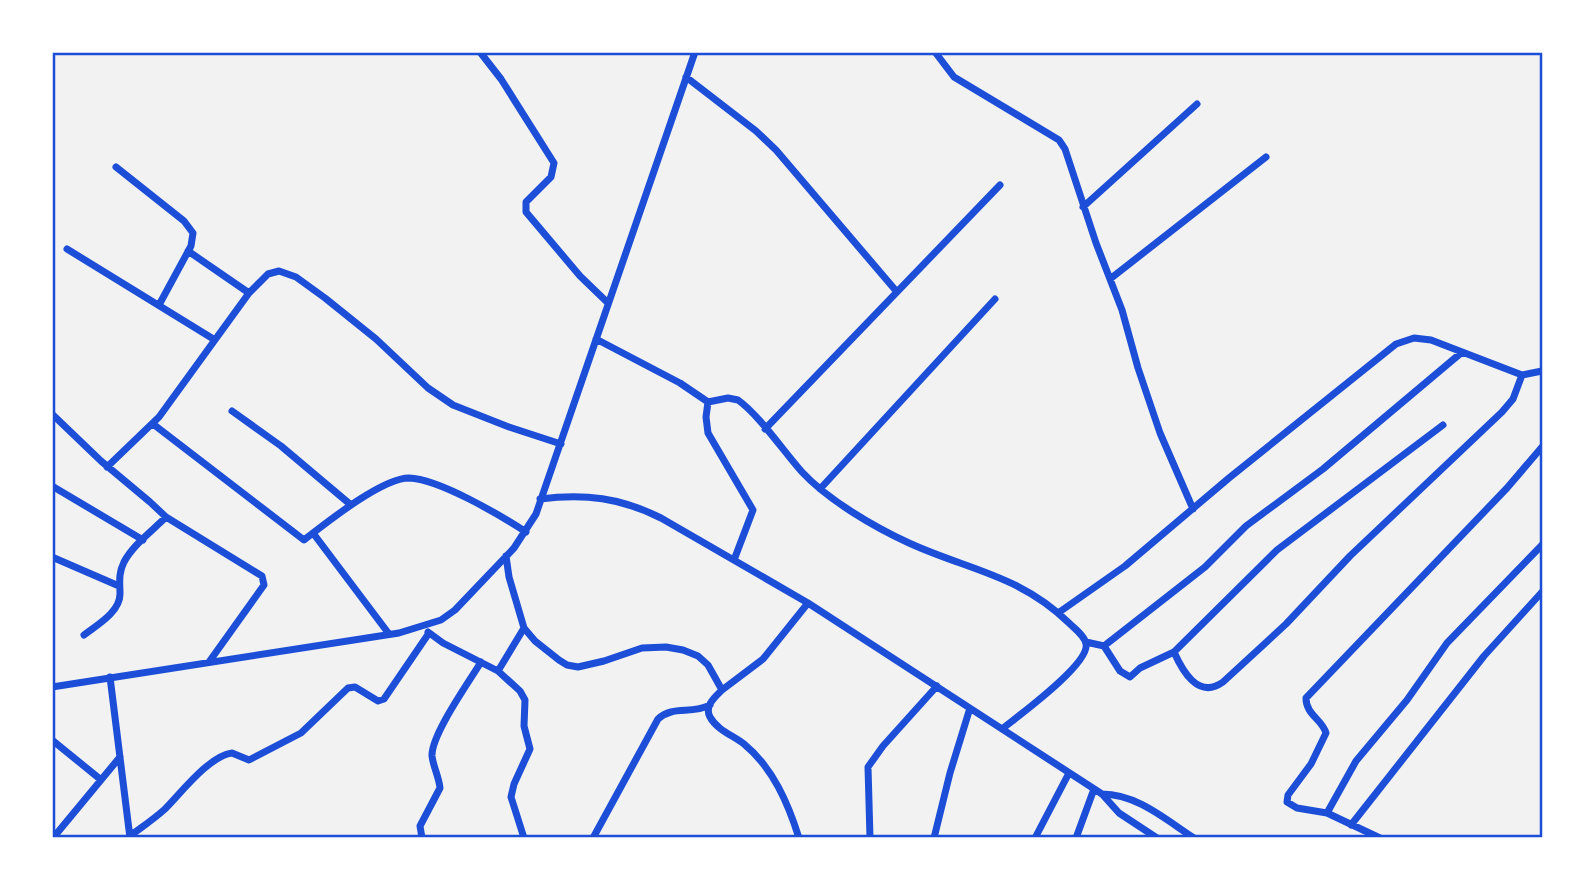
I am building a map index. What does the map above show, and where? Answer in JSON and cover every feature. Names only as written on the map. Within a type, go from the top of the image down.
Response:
[{"type":"street","points":[[480,52],[501,79],[554,163],[555,169],[551,177],[526,202],[526,212],[580,276],[608,303]]},
{"type":"street","points":[[52,687],[389,634],[422,627],[441,620],[455,610],[526,532],[561,444],[695,52]]},
{"type":"street","points":[[935,52],[954,77],[1059,140],[1069,157],[1083,207],[1110,279],[1160,433],[1193,509]]},
{"type":"street","points":[[686,77],[756,131],[776,150],[897,292]]},
{"type":"street","points":[[1083,207],[1197,104]]},
{"type":"street","points":[[1110,279],[1266,157]]},
{"type":"street","points":[[116,167],[191,228],[193,238],[188,251],[159,305]]},
{"type":"street","points":[[765,429],[1000,185]]},
{"type":"street","points":[[67,249],[215,340]]},
{"type":"street","points":[[188,251],[248,293]]},
{"type":"street","points":[[107,467],[153,424],[248,293],[272,272],[279,271],[296,277],[376,339],[428,388],[453,405],[561,444]]},
{"type":"street","points":[[820,489],[995,299]]},
{"type":"street","points":[[1058,613],[1125,566],[1396,344],[1413,338],[1431,340],[1522,375],[1542,371]]},
{"type":"street","points":[[596,339],[680,383],[708,402],[729,398],[738,400],[820,489],[855,513],[908,542],[1001,577],[1034,594],[1058,613],[1086,642],[1104,646],[1120,671],[1129,677],[1140,668],[1174,652],[1277,550],[1443,425]]},
{"type":"street","points":[[1104,646],[1205,567],[1245,526],[1324,469],[1461,353]]},
{"type":"street","points":[[1174,652],[1184,674],[1195,684],[1214,687],[1223,682],[1286,624],[1350,556],[1502,412],[1513,399],[1522,375]]},
{"type":"street","points":[[708,402],[708,433],[753,510],[734,560]]},
{"type":"street","points":[[232,411],[281,446],[351,505]]},
{"type":"street","points":[[52,414],[107,467],[166,517],[264,579],[264,585],[209,662]]},
{"type":"street","points":[[153,424],[304,540],[351,505],[394,481],[409,478],[454,493],[526,532]]},
{"type":"street","points":[[1380,838],[1327,813],[1288,804],[1286,800],[1311,764],[1326,733],[1322,724],[1307,709],[1306,698],[1507,488],[1542,447]]},
{"type":"street","points":[[52,486],[143,540]]},
{"type":"street","points":[[540,499],[565,495],[590,496],[627,503],[661,518],[808,603],[937,685],[1102,794],[1119,813],[1157,838]]},
{"type":"street","points":[[85,635],[116,608],[120,598],[120,573],[124,562],[166,517]]},
{"type":"street","points":[[313,533],[389,634]]},
{"type":"street","points":[[1327,813],[1356,761],[1407,700],[1447,643],[1542,545]]},
{"type":"street","points":[[506,556],[509,577],[524,628],[559,660],[573,666],[604,661],[642,648],[666,647],[683,650],[698,656],[708,665],[722,690]]},
{"type":"street","points":[[52,557],[119,586]]},
{"type":"street","points":[[1351,838],[1354,827],[1484,656],[1542,593]]},
{"type":"street","points":[[593,838],[658,719],[668,711],[690,712],[710,705],[722,690],[763,659],[808,603]]},
{"type":"street","points":[[422,627],[443,643],[498,671],[520,691],[525,700],[524,726],[530,749],[511,797],[524,838]]},
{"type":"street","points":[[498,671],[524,628]]},
{"type":"street","points":[[130,837],[165,809],[189,783],[220,757],[232,753],[249,760],[292,739],[348,688],[355,687],[378,701],[384,699],[429,633]]},
{"type":"street","points":[[1002,729],[1079,662],[1086,651],[1086,642]]},
{"type":"street","points":[[422,838],[419,826],[440,788],[432,752],[441,726],[481,662]]},
{"type":"street","points":[[110,677],[130,837]]},
{"type":"street","points":[[870,838],[868,767],[937,685]]},
{"type":"street","points":[[710,705],[710,717],[745,744],[779,787],[799,838]]},
{"type":"street","points":[[934,838],[970,708]]},
{"type":"street","points":[[52,740],[100,779]]},
{"type":"street","points":[[53,838],[120,757]]},
{"type":"street","points":[[1035,838],[1069,773]]},
{"type":"street","points":[[1076,838],[1094,789]]},
{"type":"street","points":[[1102,794],[1120,795],[1136,801],[1194,838]]}]
